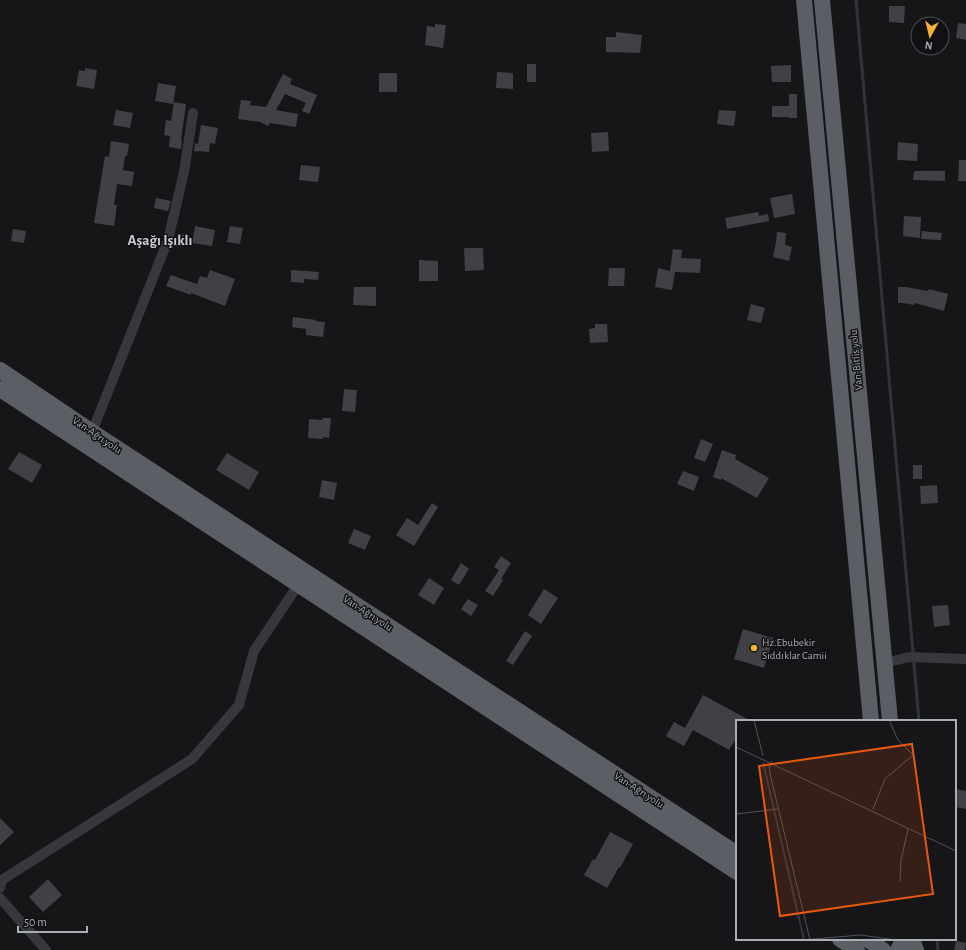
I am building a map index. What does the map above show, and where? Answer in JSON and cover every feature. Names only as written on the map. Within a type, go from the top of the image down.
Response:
[{"type":"highway","name":"Van-Bitlis yolu","points":[[804,0],[871,720]]},
{"type":"highway","name":"Van-Bitlis yolu","points":[[822,0],[890,720]]},
{"type":"highway","name":"Van-Ağrı yolu","points":[[0,370],[92,432],[736,853]]},
{"type":"highway","name":"Van-Ağrı yolu","points":[[0,389],[736,871]]},
{"type":"highway","points":[[842,940],[857,950]]},
{"type":"highway","points":[[898,950],[903,940]]},
{"type":"highway","points":[[912,940],[916,950]]},
{"type":"street","points":[[92,432],[168,240],[184,172],[193,113]]},
{"type":"street","points":[[0,888],[2,880],[192,759],[239,705],[254,651],[298,585]]},
{"type":"street","points":[[885,663],[914,657],[966,659]]},
{"type":"street","points":[[0,898],[46,950]]},
{"type":"building","points":[[889,6],[905,6],[904,23],[889,22]]},
{"type":"building","points":[[958,23],[966,24],[966,40],[956,38]]},
{"type":"building","points":[[435,24],[446,25],[443,48],[425,45],[427,26],[435,27]]},
{"type":"building","points":[[616,32],[642,35],[640,53],[606,52],[606,37],[616,37]]},
{"type":"building","points":[[527,64],[536,64],[536,82],[527,82]]},
{"type":"building","points":[[791,65],[791,82],[772,82],[771,66]]},
{"type":"building","points":[[85,68],[97,70],[94,89],[76,86],[79,70],[85,71]]},
{"type":"building","points":[[497,72],[513,73],[513,89],[496,88]]},
{"type":"building","points":[[379,73],[397,73],[397,92],[379,92]]},
{"type":"building","points":[[283,74],[292,79],[290,84],[317,95],[309,114],[302,111],[306,103],[285,94],[276,110],[298,114],[296,127],[270,123],[268,126],[260,122],[238,119],[241,100],[251,101],[250,105],[266,107]]},
{"type":"building","points":[[158,83],[176,86],[173,104],[155,101]]},
{"type":"building","points":[[789,94],[797,94],[797,118],[772,117],[772,106],[789,106]]},
{"type":"building","points":[[174,102],[186,104],[181,149],[169,147],[170,136],[164,135],[166,120],[171,121]]},
{"type":"building","points":[[116,110],[133,113],[130,128],[113,125]]},
{"type":"building","points":[[719,110],[736,111],[734,126],[717,124]]},
{"type":"building","points":[[201,125],[218,128],[215,144],[210,143],[209,152],[194,151],[195,143],[198,144]]},
{"type":"building","points":[[608,132],[609,151],[592,152],[591,133]]},
{"type":"building","points":[[111,141],[129,144],[123,170],[134,172],[132,186],[117,184],[114,205],[117,205],[114,226],[94,223],[105,156],[109,157]]},
{"type":"building","points":[[898,142],[918,144],[917,161],[897,160]]},
{"type":"building","points":[[959,160],[966,160],[966,181],[958,181]]},
{"type":"building","points":[[301,165],[320,167],[318,182],[299,180]]},
{"type":"building","points":[[914,171],[945,171],[945,181],[913,180]]},
{"type":"building","points":[[792,194],[795,214],[774,218],[770,198]]},
{"type":"building","points":[[156,198],[171,201],[168,211],[154,208]]},
{"type":"building","points":[[758,212],[759,216],[768,214],[769,221],[727,229],[725,218]]},
{"type":"building","points":[[904,216],[921,217],[920,238],[903,236]]},
{"type":"building","points":[[195,226],[215,230],[212,246],[192,243]]},
{"type":"building","points":[[230,226],[243,228],[240,244],[227,242]]},
{"type":"building","points":[[13,229],[26,231],[24,243],[11,241]]},
{"type":"building","points":[[922,231],[942,233],[941,240],[921,239]]},
{"type":"building","points":[[777,232],[786,233],[785,245],[792,247],[789,261],[773,257]]},
{"type":"building","points":[[180,234],[190,236],[188,244],[179,242]]},
{"type":"building","points":[[464,248],[483,248],[484,270],[465,271]]},
{"type":"building","points":[[673,249],[682,250],[681,258],[701,259],[700,273],[675,272],[672,290],[655,287],[658,268],[670,271]]},
{"type":"building","points":[[419,260],[438,261],[438,281],[419,281]]},
{"type":"building","points":[[609,268],[625,268],[624,286],[608,286]]},
{"type":"building","points":[[210,270],[235,279],[225,306],[191,293],[191,295],[166,286],[171,275],[197,284],[200,276],[207,278]]},
{"type":"building","points":[[291,270],[319,272],[318,280],[304,279],[304,283],[291,282]]},
{"type":"building","points":[[354,287],[376,287],[376,306],[353,305]]},
{"type":"building","points":[[898,287],[928,291],[929,289],[948,294],[944,311],[915,303],[914,305],[898,303]]},
{"type":"building","points":[[751,304],[765,308],[761,323],[747,320]]},
{"type":"building","points":[[293,317],[325,322],[323,337],[306,335],[306,329],[292,327]]},
{"type":"building","points":[[595,324],[607,324],[608,342],[590,343],[589,329],[595,328]]},
{"type":"building","points":[[344,389],[357,390],[355,412],[342,411]]},
{"type":"building","points":[[323,418],[331,418],[329,438],[308,438],[309,419],[322,420]]},
{"type":"building","points":[[701,439],[713,444],[705,462],[694,458]]},
{"type":"building","points":[[722,450],[736,455],[735,459],[769,478],[757,498],[721,478],[721,480],[713,477]]},
{"type":"building","points":[[19,452],[42,465],[32,483],[8,469]]},
{"type":"building","points":[[227,453],[259,472],[249,490],[216,470]]},
{"type":"building","points":[[913,465],[922,465],[922,479],[913,479]]},
{"type":"building","points":[[683,471],[699,477],[694,491],[677,484]]},
{"type":"building","points":[[322,480],[337,483],[334,500],[319,497]]},
{"type":"building","points":[[937,485],[938,503],[921,504],[920,486]]},
{"type":"building","points":[[432,503],[438,507],[414,546],[396,535],[407,518],[418,525]]},
{"type":"building","points":[[354,529],[371,536],[365,550],[348,543]]},
{"type":"building","points":[[501,556],[511,563],[493,596],[485,591],[499,570],[494,567]]},
{"type":"building","points":[[461,563],[469,569],[459,585],[451,580]]},
{"type":"building","points":[[429,578],[444,588],[434,605],[418,595]]},
{"type":"building","points":[[544,589],[558,598],[541,624],[528,615]]},
{"type":"building","points":[[468,599],[478,605],[471,616],[461,609]]},
{"type":"building","points":[[948,605],[950,625],[934,627],[932,606]]},
{"type":"building","name":"Hz.Ebubekir Sıddıklar Camii","points":[[743,629],[773,638],[764,668],[734,659]]},
{"type":"building","points":[[525,631],[532,636],[513,665],[506,661]]},
{"type":"building","points":[[703,695],[749,720],[736,720],[736,739],[729,750],[693,730],[684,746],[666,736],[674,722],[685,728]]},
{"type":"building","points":[[956,789],[966,791],[966,809],[956,807]]},
{"type":"building","points":[[0,818],[14,832],[0,845]]},
{"type":"building","points":[[610,832],[633,844],[607,888],[584,875],[593,859],[595,860]]},
{"type":"building","points":[[48,879],[62,895],[43,912],[29,897]]},
{"type":"building","points":[[956,941],[966,943],[965,950],[954,950]]},
{"type":"waterway","points":[[856,0],[919,720]]},
{"type":"waterway","points":[[937,940],[938,950]]},
{"type":"place","name":"Hz.Ebubekir Sıddıklar Camii","points":[[754,648]]},
{"type":"district","name":"Aşağı Işıklı","points":[[160,240]]}]
